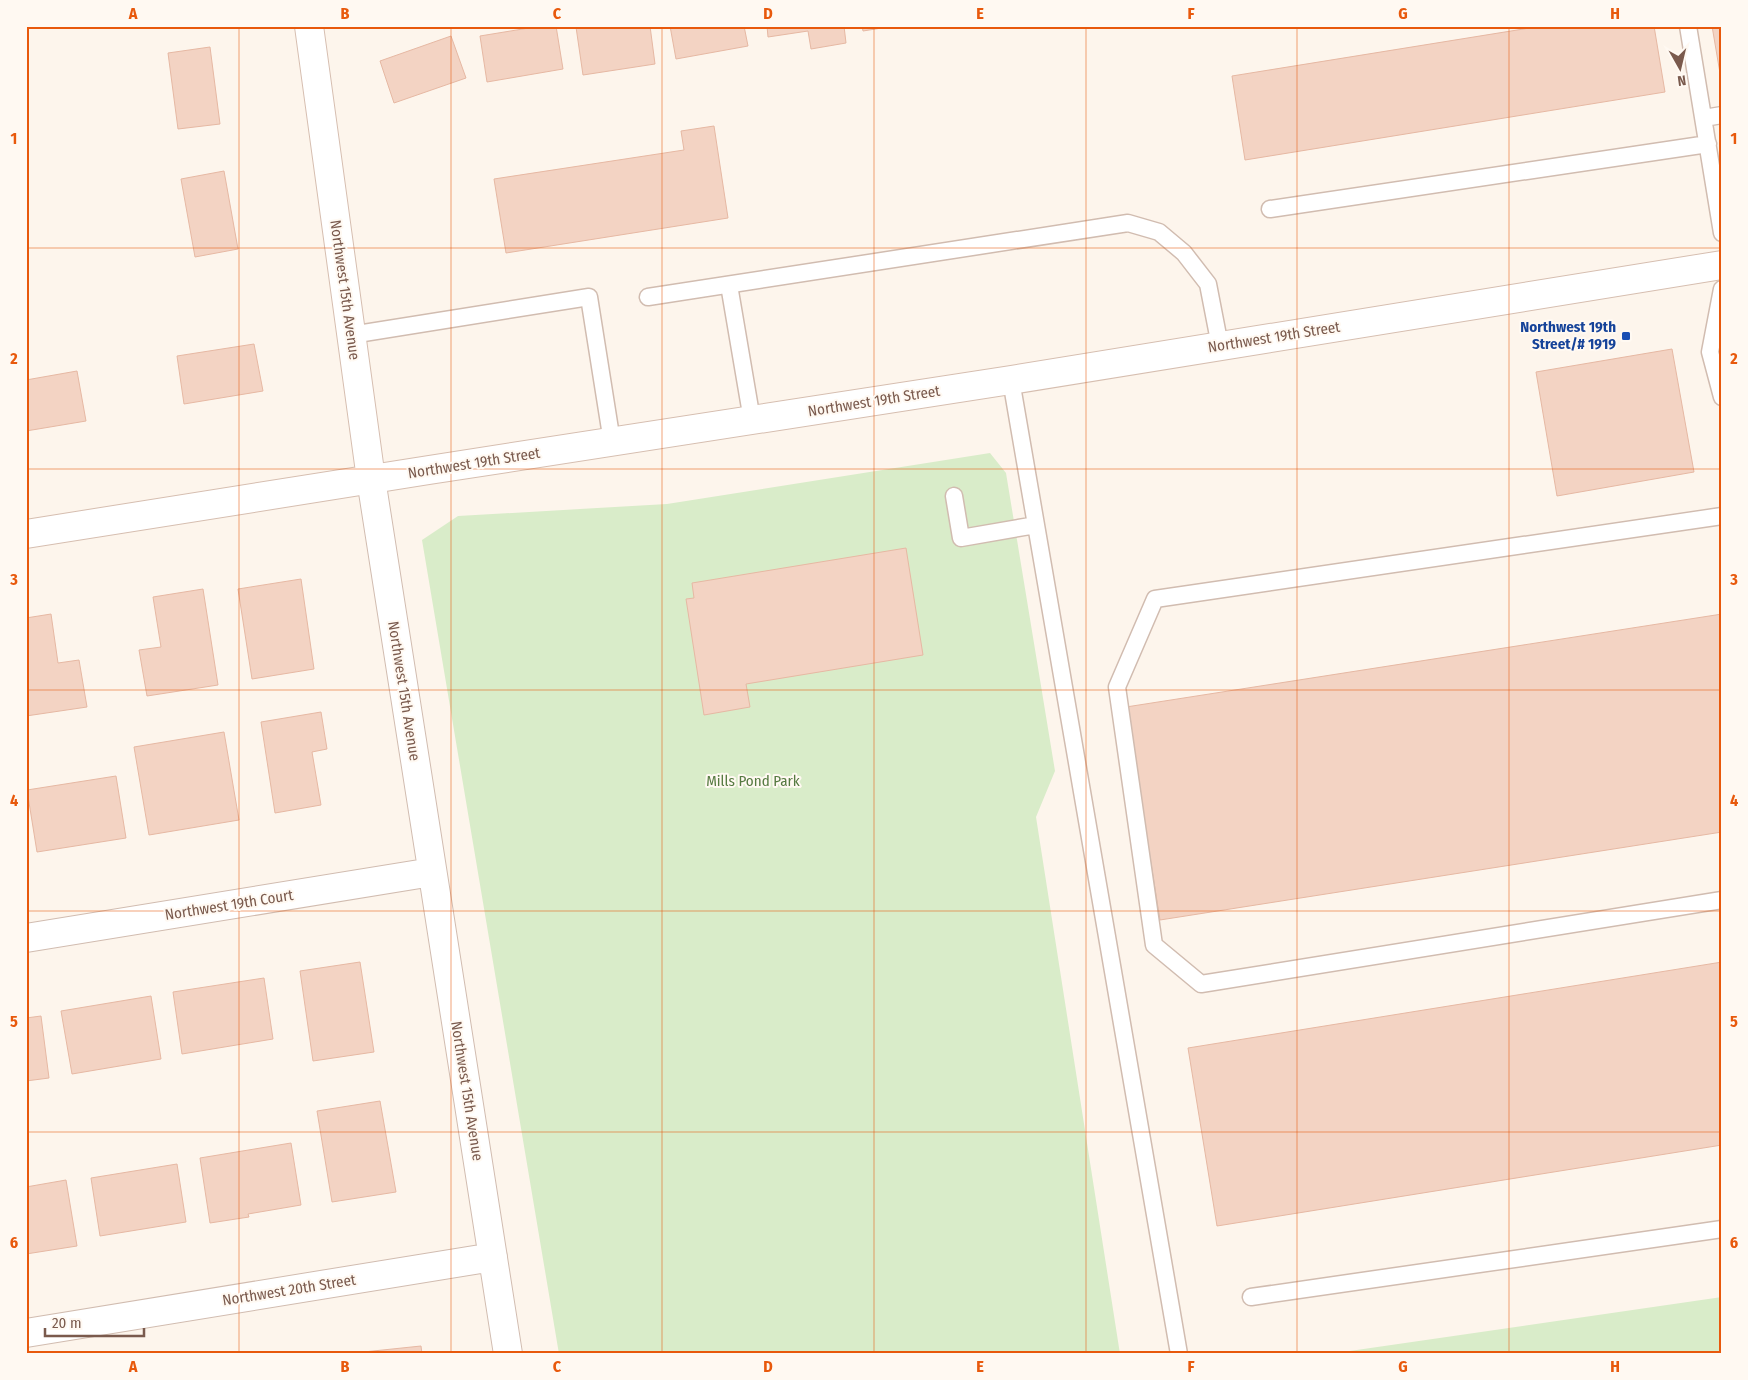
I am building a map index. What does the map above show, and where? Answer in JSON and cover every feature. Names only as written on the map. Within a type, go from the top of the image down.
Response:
[{"type":"street","name":"Northwest 15th Avenue","points":[[309,26],[371,479],[508,1354]]},
{"type":"street","name":"Northwest 19th Street","points":[[26,534],[1011,380],[1722,265]]},
{"type":"street","name":"Northwest 19th Court","points":[[26,938],[432,872]]},
{"type":"street","name":"Northwest 20th Street","points":[[26,1333],[493,1257]]},
{"type":"lane","points":[[1688,26],[1722,233]]},
{"type":"lane","points":[[1704,118],[1722,115]]},
{"type":"lane","points":[[1270,209],[1708,144]]},
{"type":"lane","points":[[648,297],[1128,223],[1159,232],[1184,254],[1208,284],[1220,346]]},
{"type":"lane","points":[[729,285],[752,420]]},
{"type":"lane","points":[[1722,289],[1710,352],[1722,398]]},
{"type":"lane","points":[[351,335],[589,296],[612,442]]},
{"type":"lane","points":[[1011,380],[1179,1354]]},
{"type":"lane","points":[[954,496],[961,538],[1036,525]]},
{"type":"lane","points":[[1722,516],[1155,599],[1117,687],[1154,945],[1200,984],[1722,900]]},
{"type":"lane","points":[[1252,1297],[1722,1230]]},
{"type":"green space","name":"Mills Pond Park","points":[[990,453],[1006,473],[1055,771],[1036,817],[1120,1354],[559,1354],[422,540],[458,516],[667,504]]},
{"type":"green space","points":[[1722,1297],[1722,1354],[1329,1354]]},
{"type":"building","points":[[541,26],[556,26],[563,69],[487,82],[480,36]]},
{"type":"building","points":[[650,26],[655,64],[583,75],[576,27]]},
{"type":"building","points":[[670,26],[744,26],[748,46],[676,59]]},
{"type":"building","points":[[767,26],[844,26],[846,43],[811,49],[808,31],[768,37]]},
{"type":"building","points":[[862,26],[894,26],[863,31]]},
{"type":"building","points":[[1542,26],[1654,26],[1665,92],[1245,160],[1232,76]]},
{"type":"building","points":[[1712,26],[1722,26],[1722,85]]},
{"type":"building","points":[[451,36],[466,78],[394,103],[380,61]]},
{"type":"building","points":[[210,47],[220,124],[178,129],[168,53]]},
{"type":"building","points":[[714,126],[728,218],[506,253],[494,179],[684,150],[681,131]]},
{"type":"building","points":[[224,171],[238,249],[195,257],[181,179]]},
{"type":"building","points":[[254,344],[263,391],[184,404],[177,356]]},
{"type":"building","points":[[1672,349],[1694,472],[1557,496],[1536,372]]},
{"type":"building","points":[[77,371],[86,421],[26,431],[26,380]]},
{"type":"building","points":[[906,548],[923,655],[746,684],[750,707],[704,715],[686,599],[694,598],[692,583]]},
{"type":"building","points":[[301,579],[314,669],[252,679],[238,589]]},
{"type":"building","points":[[203,589],[218,685],[147,696],[139,650],[161,647],[153,597]]},
{"type":"building","points":[[51,614],[58,663],[79,660],[87,707],[26,716],[26,618]]},
{"type":"building","points":[[1722,614],[1722,832],[1160,920],[1126,707]]},
{"type":"building","points":[[321,712],[327,749],[312,752],[321,805],[275,813],[261,722]]},
{"type":"building","points":[[224,732],[239,820],[149,835],[134,747]]},
{"type":"building","points":[[116,776],[126,838],[37,852],[27,790]]},
{"type":"building","points":[[360,962],[374,1052],[313,1061],[300,971]]},
{"type":"building","points":[[1722,962],[1722,1145],[1217,1226],[1188,1048]]},
{"type":"building","points":[[264,978],[273,1039],[182,1054],[173,992]]},
{"type":"building","points":[[151,996],[161,1059],[72,1074],[61,1011]]},
{"type":"building","points":[[41,1016],[49,1078],[26,1081],[26,1018]]},
{"type":"building","points":[[380,1101],[396,1192],[332,1202],[317,1111]]},
{"type":"building","points":[[291,1143],[301,1205],[248,1214],[249,1217],[210,1223],[200,1158]]},
{"type":"building","points":[[177,1164],[186,1222],[100,1236],[91,1178]]},
{"type":"building","points":[[66,1180],[77,1246],[26,1254],[26,1187]]},
{"type":"building","points":[[421,1346],[422,1354],[354,1354],[354,1353]]},
{"type":"place","name":"Northwest 19th Street/# 1919","points":[[1626,336]]}]
